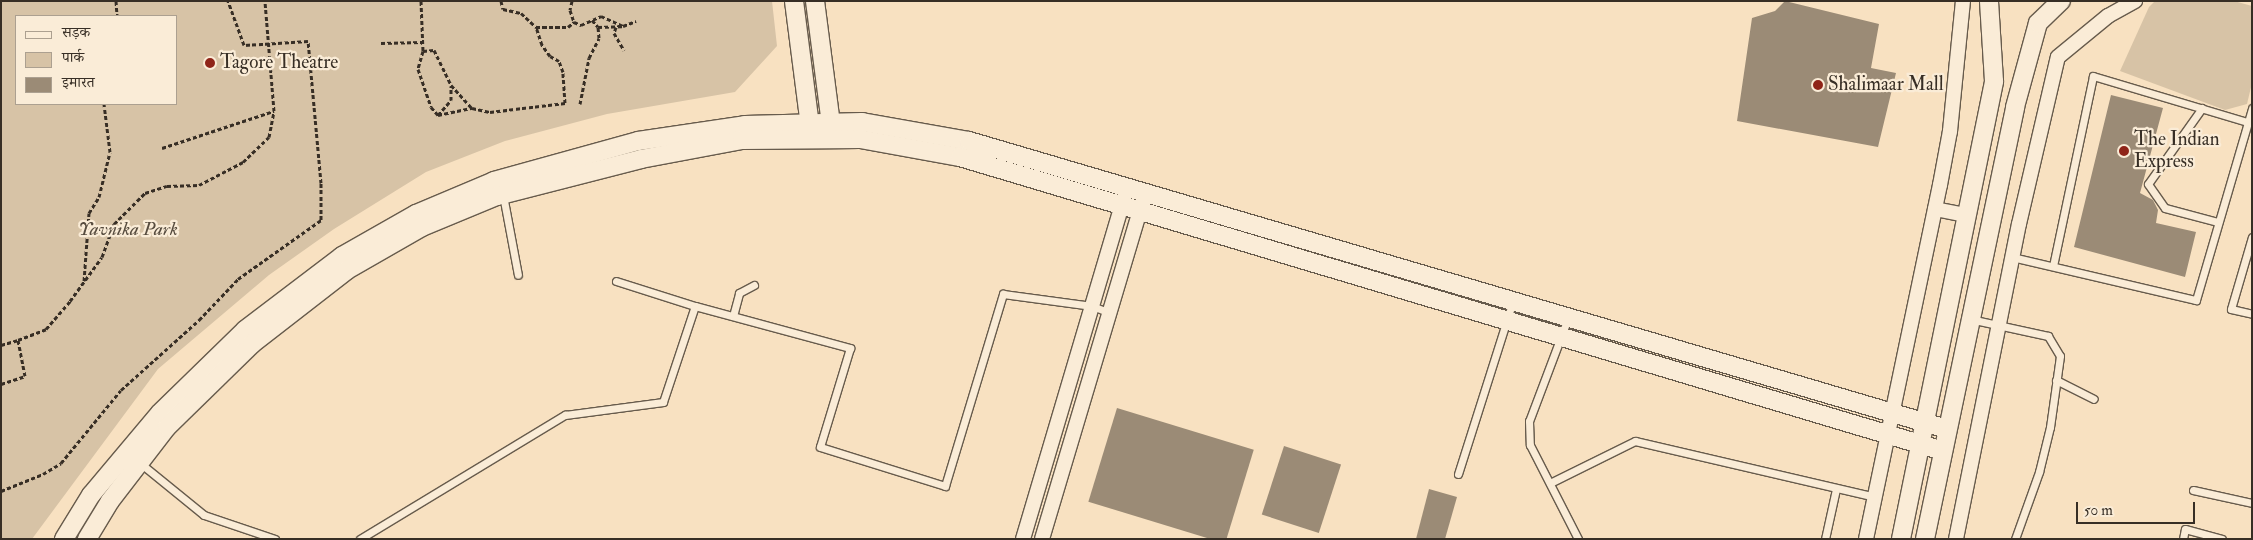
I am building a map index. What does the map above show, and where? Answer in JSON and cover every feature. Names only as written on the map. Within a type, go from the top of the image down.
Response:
[{"type":"street","points":[[794,1],[810,131]]},
{"type":"street","points":[[814,1],[832,131]]},
{"type":"street","points":[[1866,539],[1894,413],[1950,131],[1963,1]]},
{"type":"street","points":[[1901,539],[1994,81],[1989,1]]},
{"type":"street","points":[[1925,539],[2014,107],[2038,23],[2061,1]]},
{"type":"street","points":[[1956,539],[2012,258],[2058,58],[2108,16],[2136,1]]},
{"type":"street","points":[[64,539],[91,496],[160,413],[245,330],[342,256],[416,214],[494,181],[638,141],[745,125],[810,131],[832,131],[862,122],[969,141],[1143,202],[1507,319],[1943,451]]},
{"type":"street","points":[[87,539],[110,501],[168,427],[252,344],[347,270],[422,227],[503,195],[640,159],[742,140],[810,131]]},
{"type":"street","points":[[1023,539],[1125,196]]},
{"type":"street","points":[[1143,202],[1513,301],[1947,429]]},
{"type":"street","points":[[1042,539],[1143,202]]},
{"type":"street","points":[[1935,209],[1967,215]]},
{"type":"lane","points":[[2052,266],[2093,76],[2247,122]]},
{"type":"lane","points":[[2202,108],[2148,184],[2165,208],[2218,222]]},
{"type":"lane","points":[[2012,258],[2196,300],[2252,108]]},
{"type":"lane","points":[[503,195],[518,275]]},
{"type":"lane","points":[[2252,237],[2231,309],[2252,314]]},
{"type":"lane","points":[[616,281],[695,306],[850,348],[820,448],[945,486],[1003,294],[1092,306],[1110,313]]},
{"type":"lane","points":[[733,316],[739,293],[754,285]]},
{"type":"lane","points":[[1458,474],[1513,301]]},
{"type":"lane","points":[[360,539],[565,415],[663,402],[695,306]]},
{"type":"lane","points":[[1568,317],[1529,421],[1530,445],[1578,539]]},
{"type":"lane","points":[[1970,319],[2048,336],[2060,356],[2050,426],[2039,472],[2015,539]]},
{"type":"lane","points":[[2056,380],[2094,400]]},
{"type":"lane","points":[[1550,483],[1635,441],[1876,497]]},
{"type":"lane","points":[[140,463],[204,515],[275,539]]},
{"type":"lane","points":[[1825,539],[1836,488]]},
{"type":"lane","points":[[2194,490],[2252,503]]},
{"type":"lane","points":[[2183,539],[2185,529],[2222,539]]},
{"type":"path","points":[[116,1],[117,15]]},
{"type":"path","points":[[1,491],[43,474],[61,463],[122,390],[199,320],[238,279],[321,220],[320,174],[308,41],[244,45],[228,1]]},
{"type":"path","points":[[1,345],[46,329],[102,257],[114,224],[146,193],[167,186],[198,185],[243,162],[270,137],[274,111],[265,1]]},
{"type":"path","points":[[421,1],[423,51],[418,69],[431,107],[438,115]]},
{"type":"path","points":[[438,115],[472,108],[490,112],[565,103],[563,72],[559,61],[550,56],[542,46],[536,27],[521,13],[503,9],[501,1]]},
{"type":"path","points":[[572,1],[570,10],[574,22],[581,25],[601,16],[623,26]]},
{"type":"path","points":[[580,104],[589,58],[598,38],[598,27],[592,20]]},
{"type":"path","points":[[598,27],[623,26],[636,21]]},
{"type":"path","points":[[536,27],[568,27],[574,22]]},
{"type":"path","points":[[616,27],[614,33],[624,50]]},
{"type":"path","points":[[381,43],[423,42]]},
{"type":"path","points":[[423,51],[434,50],[452,85],[472,108]]},
{"type":"path","points":[[438,115],[451,100],[452,85]]},
{"type":"path","points":[[84,281],[89,213],[99,198],[110,152],[104,105]]},
{"type":"path","points":[[162,148],[274,111]]},
{"type":"path","points":[[1,384],[25,376],[18,340]]},
{"type":"green space","name":"Yavnika Park","points":[[1,1],[772,1],[777,46],[735,92],[607,114],[505,141],[426,172],[334,229],[269,275],[158,369],[32,539],[1,539]]},
{"type":"green space","points":[[2155,1],[2234,1],[2252,6],[2252,83],[2247,104],[2225,110],[2120,71],[2149,7]]},
{"type":"building","name":"Shalimaar Mall","points":[[1785,1],[1879,24],[1871,68],[1896,73],[1878,147],[1737,121],[1752,18],[1775,11]]},
{"type":"building","name":"The Indian Express","points":[[2111,95],[2163,108],[2140,193],[2153,200],[2158,210],[2156,223],[2196,232],[2185,277],[2074,247]]},
{"type":"building","points":[[1117,408],[1254,450],[1226,539],[1210,539],[1088,502]]},
{"type":"building","points":[[1284,446],[1341,465],[1319,533],[1262,514]]},
{"type":"building","points":[[1429,489],[1457,497],[1445,539],[1416,539]]},
{"type":"place","name":"Tagore Theatre","points":[[210,63]]},
{"type":"place","name":"Shalimaar Mall","points":[[1818,85]]},
{"type":"place","name":"The Indian Express","points":[[2124,151]]}]
